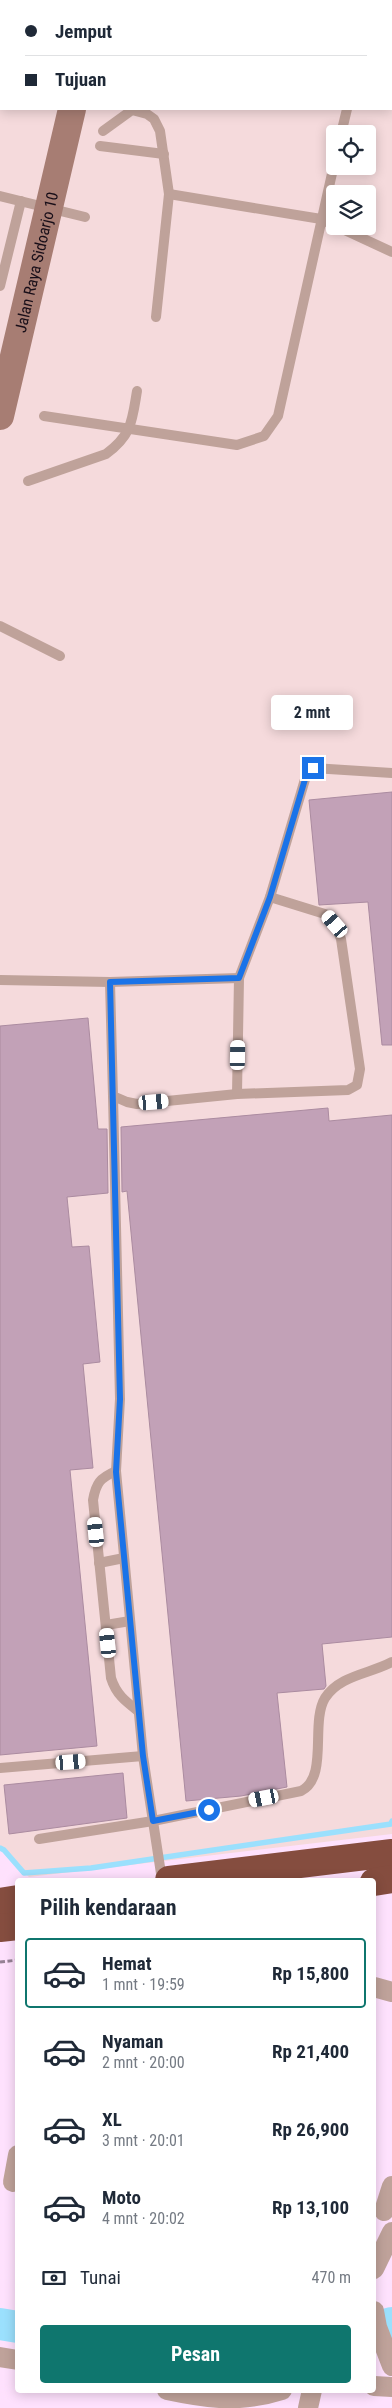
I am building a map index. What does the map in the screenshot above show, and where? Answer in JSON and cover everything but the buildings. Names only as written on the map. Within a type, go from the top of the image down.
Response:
[{"type":"highway","points":[[164,1878],[392,1853]]},
{"type":"highway","points":[[376,1882],[392,1879]]},
{"type":"street","name":"Jalan Raya Sidoarjo 10","points":[[0,416],[72,110]]},
{"type":"street","points":[[376,1988],[392,1992]]},
{"type":"street","points":[[12,2182],[15,2168]]},
{"type":"street","points":[[383,2210],[392,2186]]},
{"type":"street","points":[[376,2265],[392,2232]]},
{"type":"street","points":[[376,2322],[392,2364]]},
{"type":"street","points":[[376,2386],[392,2387]]},
{"type":"street","points":[[179,2397],[236,2404],[272,2393]]},
{"type":"street","points":[[308,2408],[311,2393]]},
{"type":"lane","points":[[103,131],[131,110]]},
{"type":"lane","points":[[135,110],[147,114],[154,120],[160,131],[170,194],[156,317]]},
{"type":"lane","points":[[343,125],[347,110]]},
{"type":"lane","points":[[100,146],[164,154]]},
{"type":"lane","points":[[44,416],[237,445],[264,436],[278,416],[331,175]]},
{"type":"lane","points":[[170,194],[326,221]]},
{"type":"lane","points":[[0,196],[85,217]]},
{"type":"lane","points":[[0,286],[21,201]]},
{"type":"lane","points":[[355,235],[392,252]]},
{"type":"lane","points":[[28,481],[106,454],[115,447],[130,429],[138,391]]},
{"type":"lane","points":[[0,626],[60,656]]},
{"type":"lane","points":[[237,1094],[239,978],[270,897],[306,776],[313,768],[392,773]]},
{"type":"lane","points":[[113,1096],[137,1104],[237,1094],[348,1090],[357,1085],[360,1078],[341,939],[335,924],[328,915],[270,897]]},
{"type":"lane","points":[[0,980],[110,982],[239,978]]},
{"type":"lane","points":[[110,982],[120,1399],[116,1472],[143,1756],[157,1847],[164,1878]]},
{"type":"lane","points":[[116,1472],[103,1477],[95,1485],[93,1500],[111,1678],[115,1690],[124,1701],[138,1711]]},
{"type":"lane","points":[[99,1563],[124,1558]]},
{"type":"lane","points":[[106,1625],[130,1621]]},
{"type":"lane","points":[[39,1838],[153,1821],[301,1791],[310,1787],[315,1777],[320,1711],[326,1698],[358,1674],[392,1662]]},
{"type":"lane","points":[[0,1768],[143,1756]]},
{"type":"path","points":[[0,1962],[15,1960]]},
{"type":"shaded area","points":[[0,110],[392,110],[392,1834],[29,1877],[0,1849]]},
{"type":"waterway","points":[[0,1848],[4,1850],[24,1873],[91,1868],[391,1824],[392,1821]]},
{"type":"waterway","points":[[376,2327],[392,2323]]},
{"type":"waterway","points":[[0,2324],[15,2326]]},
{"type":"route","points":[[209,1810],[153,1821],[143,1756],[116,1472],[120,1399],[110,982],[239,978],[270,897],[306,776],[313,768]]}]
